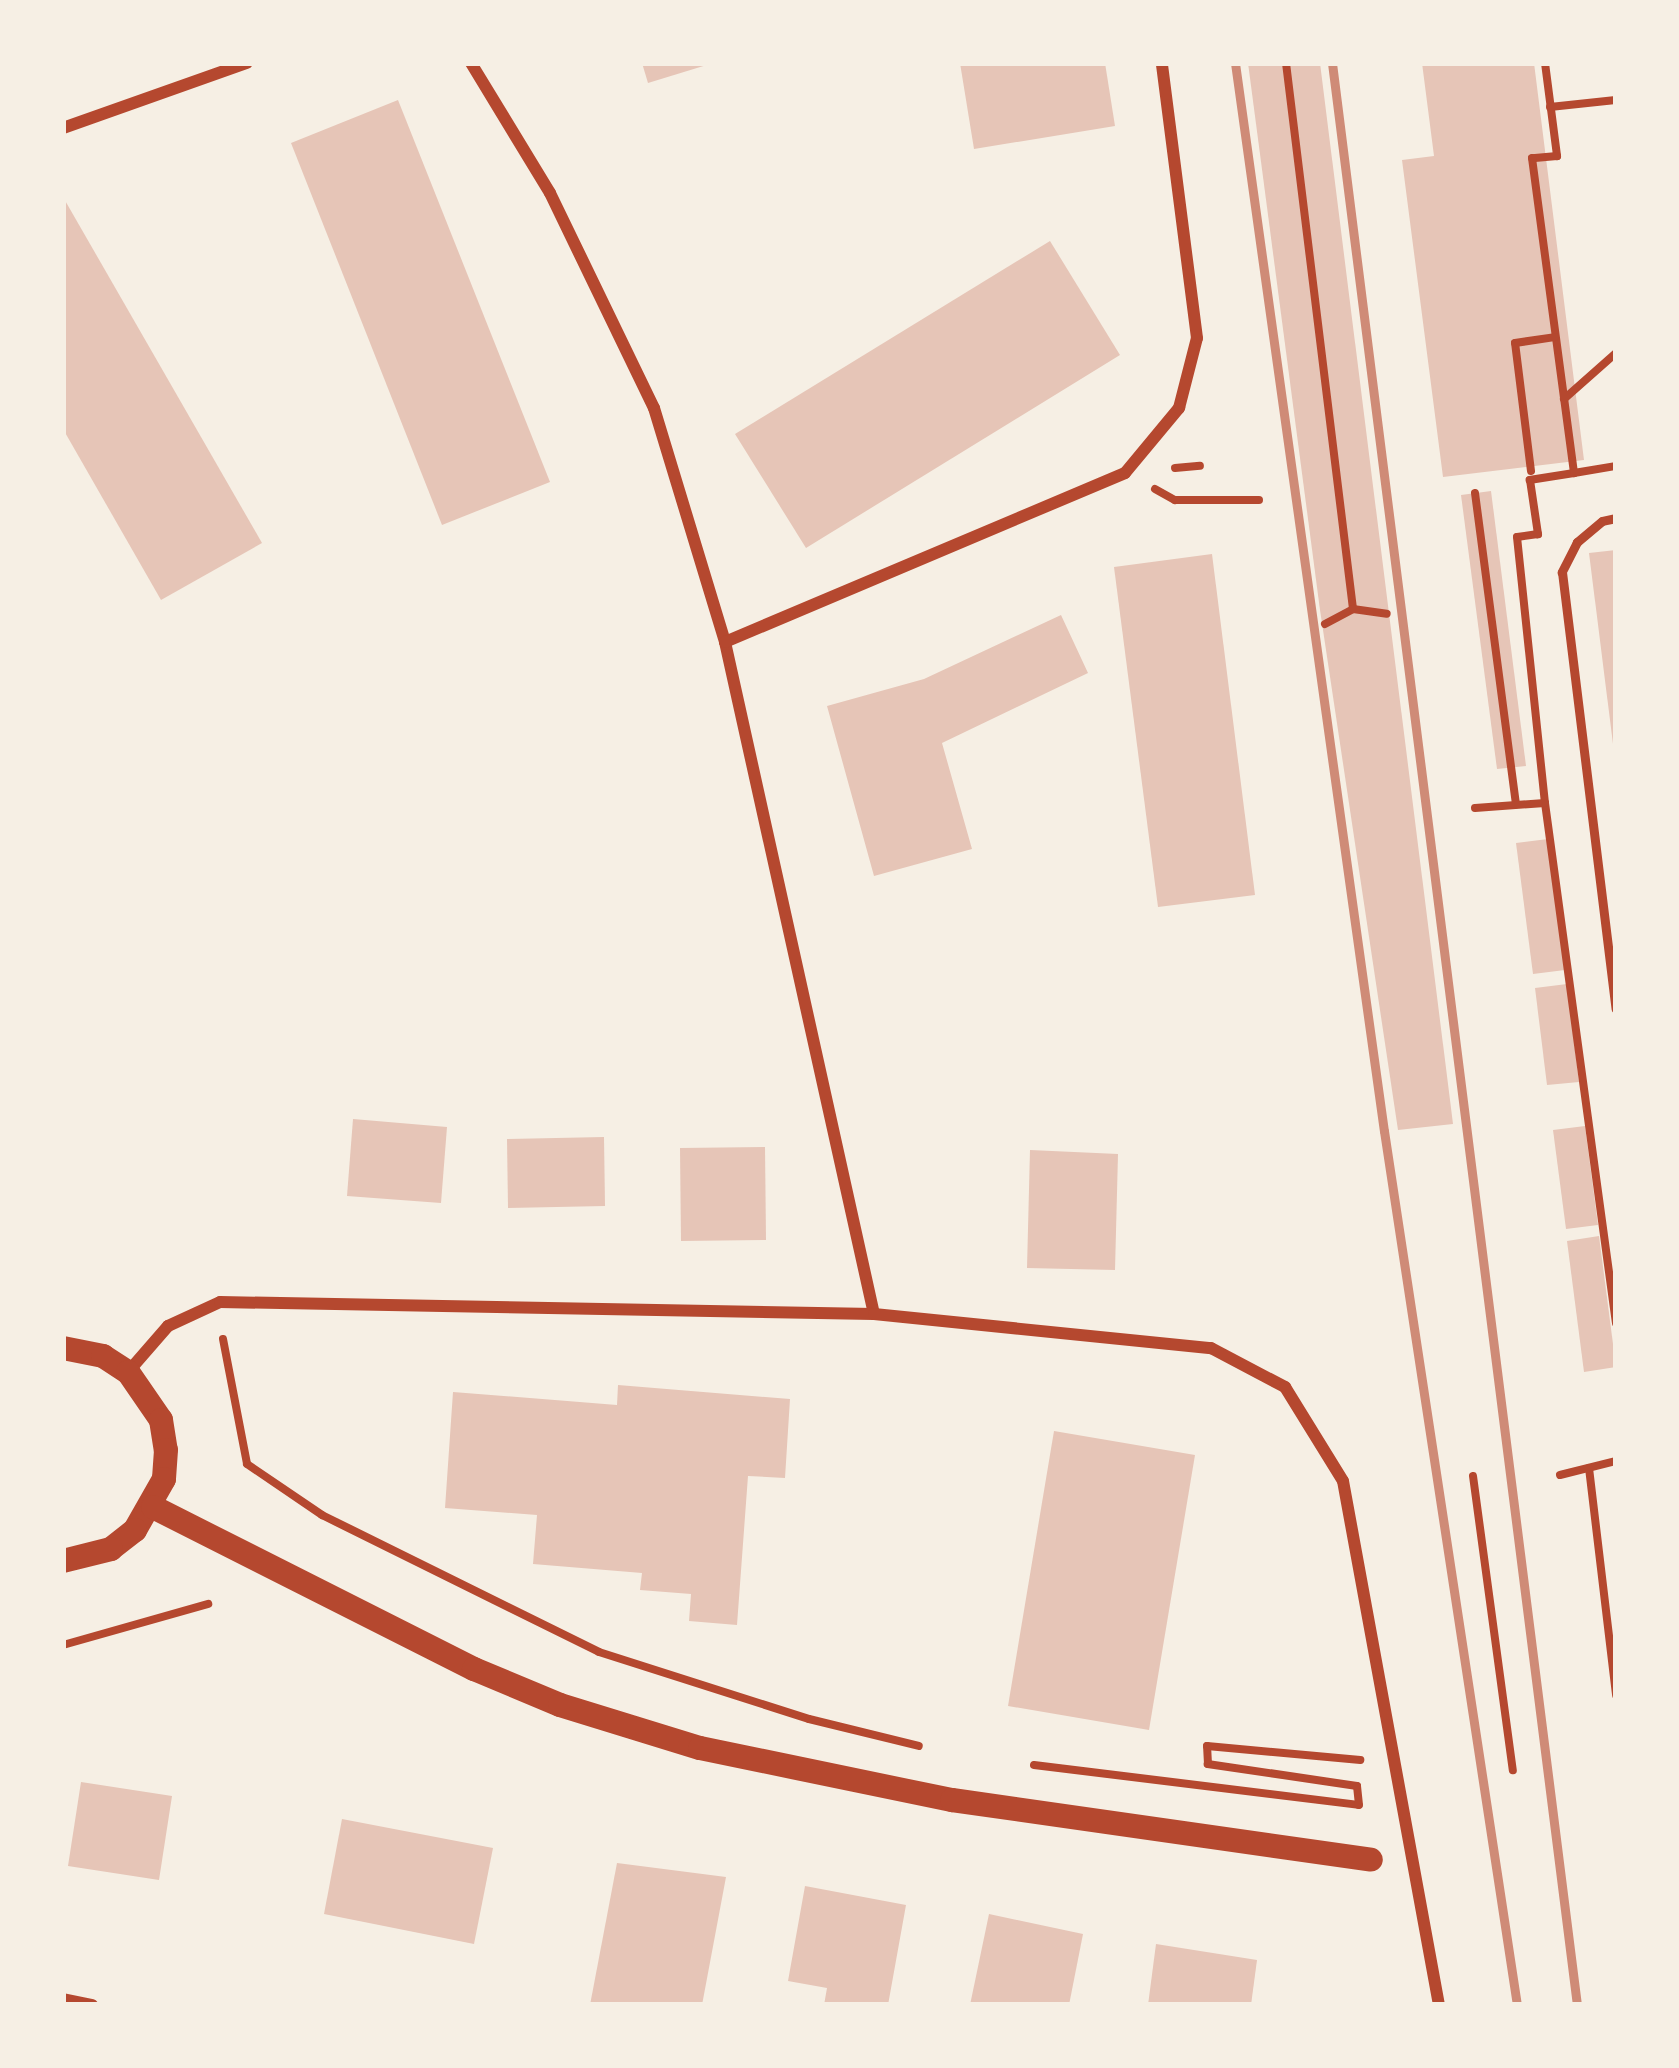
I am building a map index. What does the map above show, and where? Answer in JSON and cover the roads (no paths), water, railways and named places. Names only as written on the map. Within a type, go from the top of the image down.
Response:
[{"type":"main road","points":[[63,1348],[103,1356],[128,1372],[148,1394],[164,1435],[164,1479],[153,1507],[111,1549],[63,1561]]},
{"type":"main road","points":[[153,1507],[474,1669],[560,1705],[700,1748],[952,1800],[1371,1860]]},
{"type":"street","points":[[63,128],[247,63]]},
{"type":"street","points":[[471,63],[550,193],[654,408],[725,642],[874,1314]]},
{"type":"street","points":[[725,642],[1125,472],[1179,408],[1197,338],[1162,63]]},
{"type":"street","points":[[128,1372],[168,1326],[220,1302],[874,1314],[1211,1348],[1286,1387],[1342,1481],[1439,2005]]},
{"type":"street","points":[[63,1999],[92,2005]]},
{"type":"lane","points":[[1616,518],[1602,521],[1577,542],[1562,572],[1616,1010]]},
{"type":"railway","points":[[1235,63],[1384,1131],[1517,2005]]},
{"type":"railway","points":[[1332,63],[1577,2005]]}]
